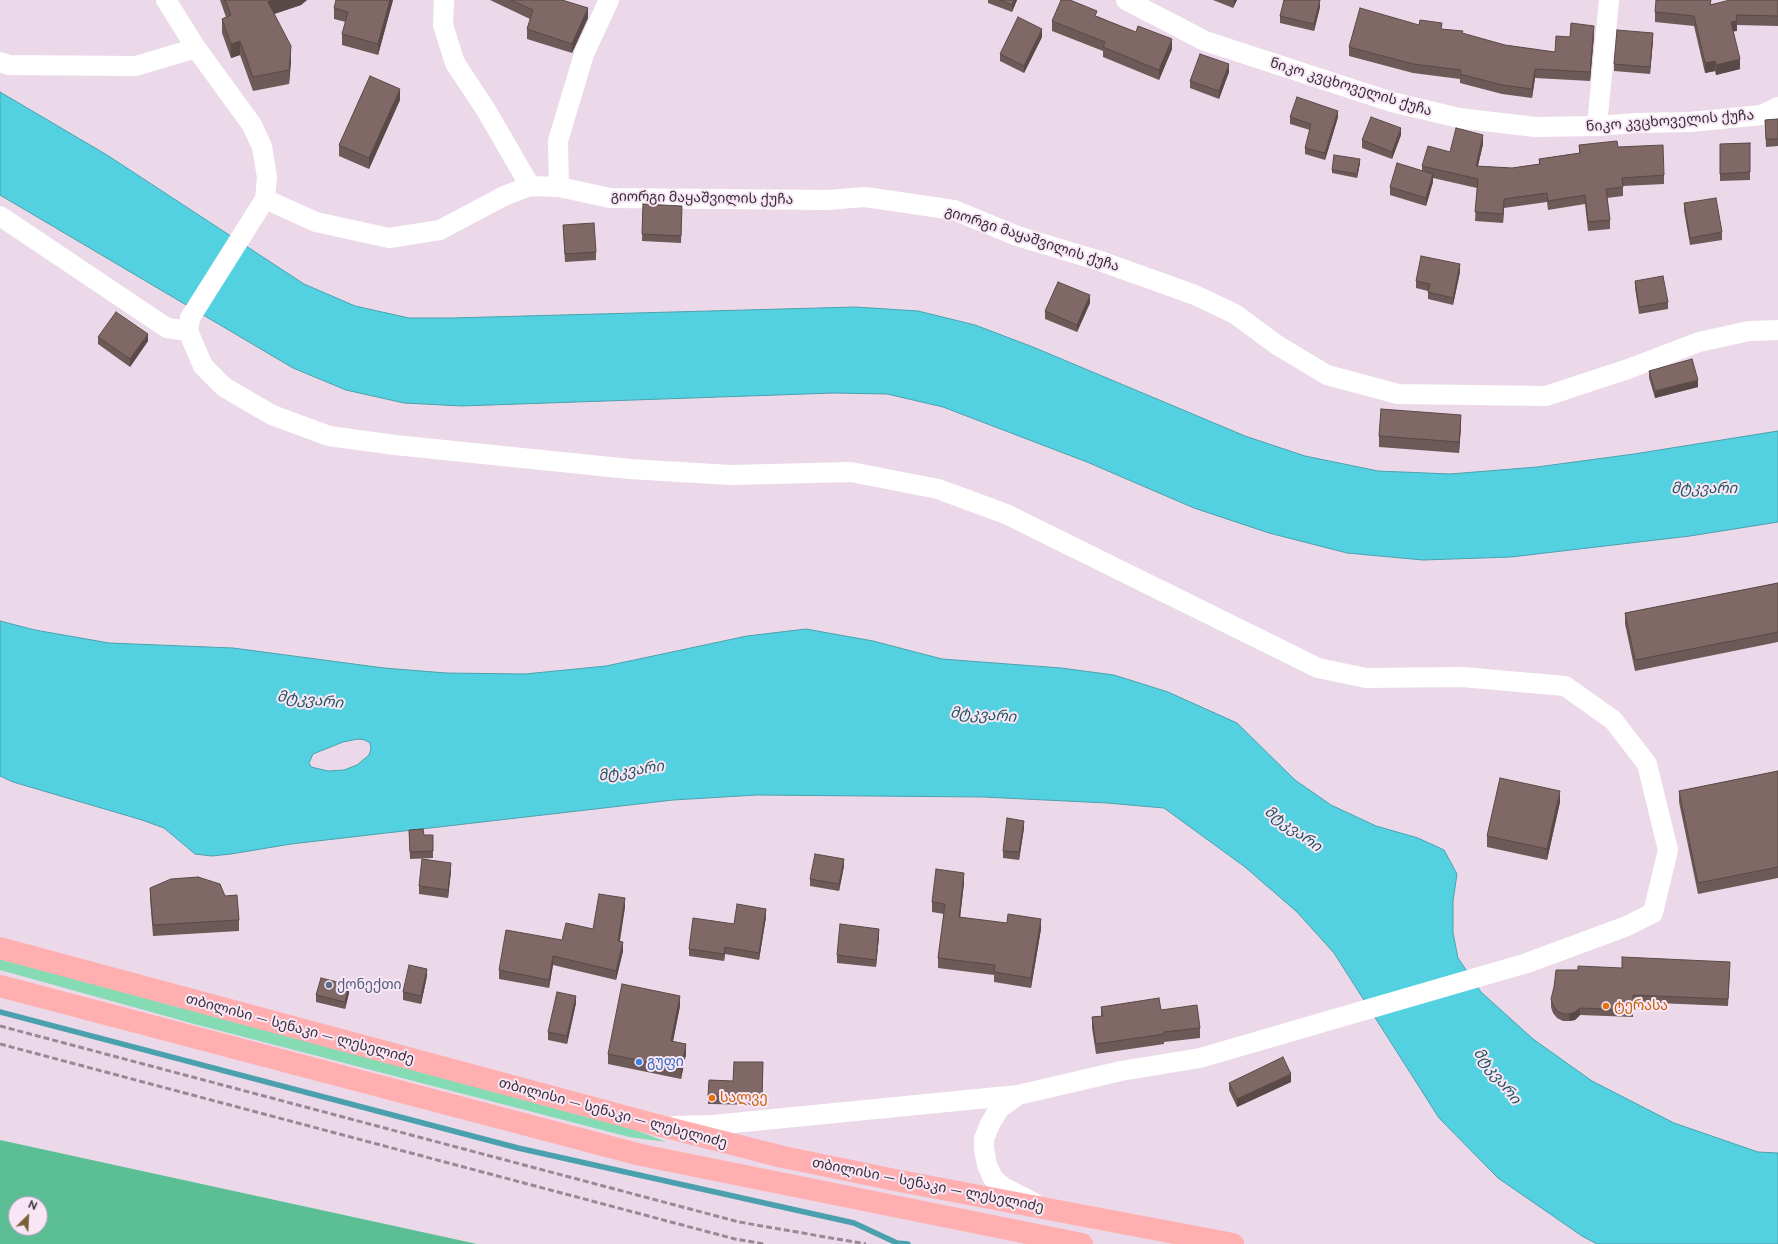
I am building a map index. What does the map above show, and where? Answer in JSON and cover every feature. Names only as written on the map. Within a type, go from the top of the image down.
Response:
[{"type":"highway","name":"თბილისი — სენაკი — ლესელიძე","points":[[0,948],[661,1126],[783,1157],[1233,1244]]},
{"type":"highway","name":"თბილისი — სენაკი — ლესელიძე","points":[[0,986],[640,1155],[1082,1244]]},
{"type":"street","points":[[166,0],[196,48],[252,125],[262,147],[267,176],[265,199],[189,325],[203,366],[224,387],[272,415],[329,436],[395,446],[630,469],[730,475],[851,472],[938,489],[1006,514],[1318,668],[1366,678],[1462,677],[1565,686],[1614,720],[1647,764],[1668,850],[1653,913],[1627,926],[1527,963],[1200,1058],[1121,1071],[1018,1095],[713,1125],[661,1126]]},
{"type":"street","points":[[444,0],[443,25],[455,63],[486,110],[530,186]]},
{"type":"street","points":[[559,187],[558,141],[584,54],[609,0]]},
{"type":"street","name":"ნიკო კვცხოველის ქუჩა","points":[[1126,0],[1205,41],[1392,102],[1459,118],[1535,127],[1596,126],[1636,123],[1690,122],[1762,115],[1778,107]]},
{"type":"street","points":[[1596,126],[1610,0]]},
{"type":"street","points":[[0,62],[10,65],[136,66],[196,48]]},
{"type":"street","name":"გიორგი მაყაშვილის ქუჩა","points":[[265,199],[316,222],[389,238],[440,230],[504,196],[530,186],[559,187],[610,198],[827,200],[865,197],[954,210],[1018,236],[1100,261],[1194,295],[1235,314],[1277,345],[1328,375],[1398,394],[1546,396],[1628,370],[1699,342],[1749,332],[1778,330]]},
{"type":"street","points":[[0,216],[167,328],[189,325]]},
{"type":"street","points":[[1018,1095],[999,1109],[990,1124],[984,1139],[987,1165],[993,1178],[1003,1187],[1043,1208]]},
{"type":"green space","points":[[0,958],[631,1128],[666,1142],[629,1137],[198,1025],[0,970]]},
{"type":"green space","points":[[0,1140],[477,1244],[0,1244]]},
{"type":"water","name":"მტკვარი","points":[[0,92],[107,155],[304,284],[355,306],[409,318],[855,307],[918,311],[975,325],[1033,347],[1245,436],[1305,456],[1378,471],[1450,474],[1537,467],[1634,454],[1778,431],[1778,522],[1690,536],[1511,557],[1423,560],[1347,553],[1269,533],[1194,508],[1087,462],[943,407],[887,394],[834,393],[462,406],[404,403],[346,390],[293,368],[0,195]]},
{"type":"water","points":[[0,621],[35,630],[109,643],[233,648],[384,668],[446,673],[525,674],[606,666],[747,636],[806,629],[873,641],[942,659],[1061,668],[1114,675],[1168,692],[1237,723],[1295,780],[1331,805],[1376,826],[1418,838],[1444,850],[1457,874],[1453,901],[1453,933],[1458,958],[1481,992],[1533,1039],[1592,1081],[1674,1123],[1758,1152],[1778,1153],[1778,1244],[1597,1244],[1582,1236],[1498,1178],[1439,1118],[1334,953],[1297,912],[1245,867],[1164,808],[1107,803],[983,797],[757,795],[673,800],[291,844],[212,856],[195,854],[164,828],[142,820],[13,782],[0,776]],"holes":[[[358,739],[365,740],[370,743],[371,749],[369,755],[357,765],[344,770],[328,771],[311,767],[309,763],[313,754],[343,742]]]},
{"type":"building","points":[[225,0],[272,0],[268,2],[291,46],[289,70],[253,77],[240,41],[231,44],[222,19],[231,15]]},
{"type":"building","points":[[336,0],[390,0],[378,44],[342,34],[348,12],[334,8]]},
{"type":"building","points":[[511,0],[562,0],[588,8],[572,44],[527,29],[533,10]]},
{"type":"building","points":[[1000,0],[1014,0],[1012,5]]},
{"type":"building","points":[[1061,0],[1070,0],[1097,11],[1095,16],[1136,32],[1138,26],[1172,39],[1159,70],[1103,47],[1105,42],[1052,21]]},
{"type":"building","points":[[1284,0],[1320,0],[1314,24],[1280,16]]},
{"type":"building","points":[[1656,0],[1711,0],[1710,5],[1730,0],[1778,0],[1778,16],[1736,15],[1737,21],[1731,22],[1740,59],[1716,65],[1715,61],[1705,63],[1694,16],[1655,12]]},
{"type":"building","points":[[1360,8],[1419,25],[1420,20],[1442,23],[1441,29],[1463,31],[1462,33],[1505,45],[1555,52],[1556,36],[1570,37],[1571,23],[1594,26],[1590,72],[1535,69],[1532,89],[1502,85],[1460,74],[1461,70],[1413,64],[1349,47]]},
{"type":"building","points":[[1018,17],[1042,29],[1024,66],[1000,54]]},
{"type":"building","points":[[1617,30],[1653,33],[1650,67],[1614,64]]},
{"type":"building","points":[[1200,54],[1229,64],[1219,91],[1190,81]]},
{"type":"building","points":[[370,76],[400,89],[369,158],[339,145]]},
{"type":"building","points":[[1297,97],[1338,111],[1325,153],[1305,148],[1311,124],[1290,117]]},
{"type":"building","points":[[1371,117],[1401,128],[1392,152],[1362,140]]},
{"type":"building","points":[[1778,119],[1778,139],[1766,139],[1765,120]]},
{"type":"building","points":[[1456,128],[1483,135],[1476,166],[1512,168],[1540,164],[1539,159],[1580,153],[1579,145],[1617,141],[1618,147],[1663,145],[1664,175],[1622,178],[1623,187],[1606,189],[1610,220],[1588,222],[1585,195],[1548,201],[1547,193],[1504,199],[1503,214],[1475,212],[1478,179],[1422,166],[1428,146],[1450,152]]},
{"type":"building","points":[[1750,143],[1750,172],[1720,174],[1720,144]]},
{"type":"building","points":[[1334,155],[1360,159],[1357,174],[1332,170]]},
{"type":"building","points":[[1397,163],[1433,174],[1426,198],[1390,187]]},
{"type":"building","points":[[1716,198],[1722,232],[1690,238],[1684,203]]},
{"type":"building","points":[[643,204],[682,206],[681,236],[642,234]]},
{"type":"building","points":[[594,223],[596,252],[565,254],[563,225]]},
{"type":"building","points":[[1421,256],[1460,264],[1453,298],[1428,292],[1430,284],[1416,281]]},
{"type":"building","points":[[1663,276],[1668,302],[1639,307],[1635,281]]},
{"type":"building","points":[[1058,282],[1090,295],[1077,325],[1045,311]]},
{"type":"building","points":[[116,312],[148,334],[130,359],[98,337]]},
{"type":"building","points":[[1692,359],[1698,380],[1655,391],[1649,371]]},
{"type":"building","points":[[1381,409],[1461,415],[1459,442],[1379,436]]},
{"type":"building","points":[[1778,583],[1778,632],[1635,660],[1625,613]]},
{"type":"building","points":[[1778,771],[1778,867],[1698,883],[1679,791]]},
{"type":"building","points":[[1500,778],[1560,791],[1547,849],[1487,836]]},
{"type":"building","points":[[1007,818],[1024,821],[1019,852],[1003,851]]},
{"type":"building","points":[[423,829],[424,835],[433,835],[433,851],[410,852],[409,830]]},
{"type":"building","points":[[815,854],[844,859],[839,884],[810,879]]},
{"type":"building","points":[[422,859],[451,863],[448,890],[419,886]]},
{"type":"building","points":[[936,869],[964,873],[959,917],[1007,923],[1008,914],[1041,919],[1031,978],[994,972],[995,965],[938,958],[945,904],[932,902]]},
{"type":"building","points":[[198,877],[220,884],[225,896],[237,895],[239,920],[153,925],[150,888],[171,879]]},
{"type":"building","points":[[599,894],[625,898],[618,941],[623,942],[616,971],[553,956],[549,980],[499,970],[506,930],[562,940],[566,923],[593,929]]},
{"type":"building","points":[[737,904],[766,909],[759,953],[725,947],[724,954],[689,949],[693,918],[734,924]]},
{"type":"building","points":[[840,924],[879,929],[876,960],[837,955]]},
{"type":"building","points":[[1622,957],[1730,962],[1728,999],[1633,995],[1633,1010],[1580,1008],[1569,1014],[1563,1014],[1557,1011],[1551,999],[1556,970],[1578,970],[1578,966],[1622,968]]},
{"type":"building","points":[[409,965],[427,969],[421,996],[403,992]]},
{"type":"building","points":[[321,978],[349,985],[345,1002],[316,995]]},
{"type":"building","points":[[622,984],[680,996],[671,1041],[686,1044],[681,1069],[608,1054]]},
{"type":"building","points":[[557,992],[576,996],[567,1036],[548,1032]]},
{"type":"building","points":[[1159,998],[1161,1010],[1197,1005],[1200,1028],[1164,1032],[1164,1034],[1096,1044],[1092,1017],[1103,1016],[1101,1007]]},
{"type":"building","points":[[1283,1057],[1291,1074],[1237,1099],[1229,1083]]},
{"type":"building","points":[[734,1062],[763,1062],[762,1098],[708,1096],[709,1080],[733,1081]]},
{"type":"waterway","points":[[0,1012],[518,1148],[854,1223],[897,1243],[908,1244]]},
{"type":"railway","points":[[0,1026],[739,1222],[866,1244]]},
{"type":"railway","points":[[0,1044],[735,1239],[764,1244]]},
{"type":"place","name":"ქონექთი","points":[[329,985]]},
{"type":"place","name":"ტერასა","points":[[1606,1006]]},
{"type":"place","name":"გუფი","points":[[639,1062]]},
{"type":"place","name":"სალვე","points":[[712,1098]]}]
